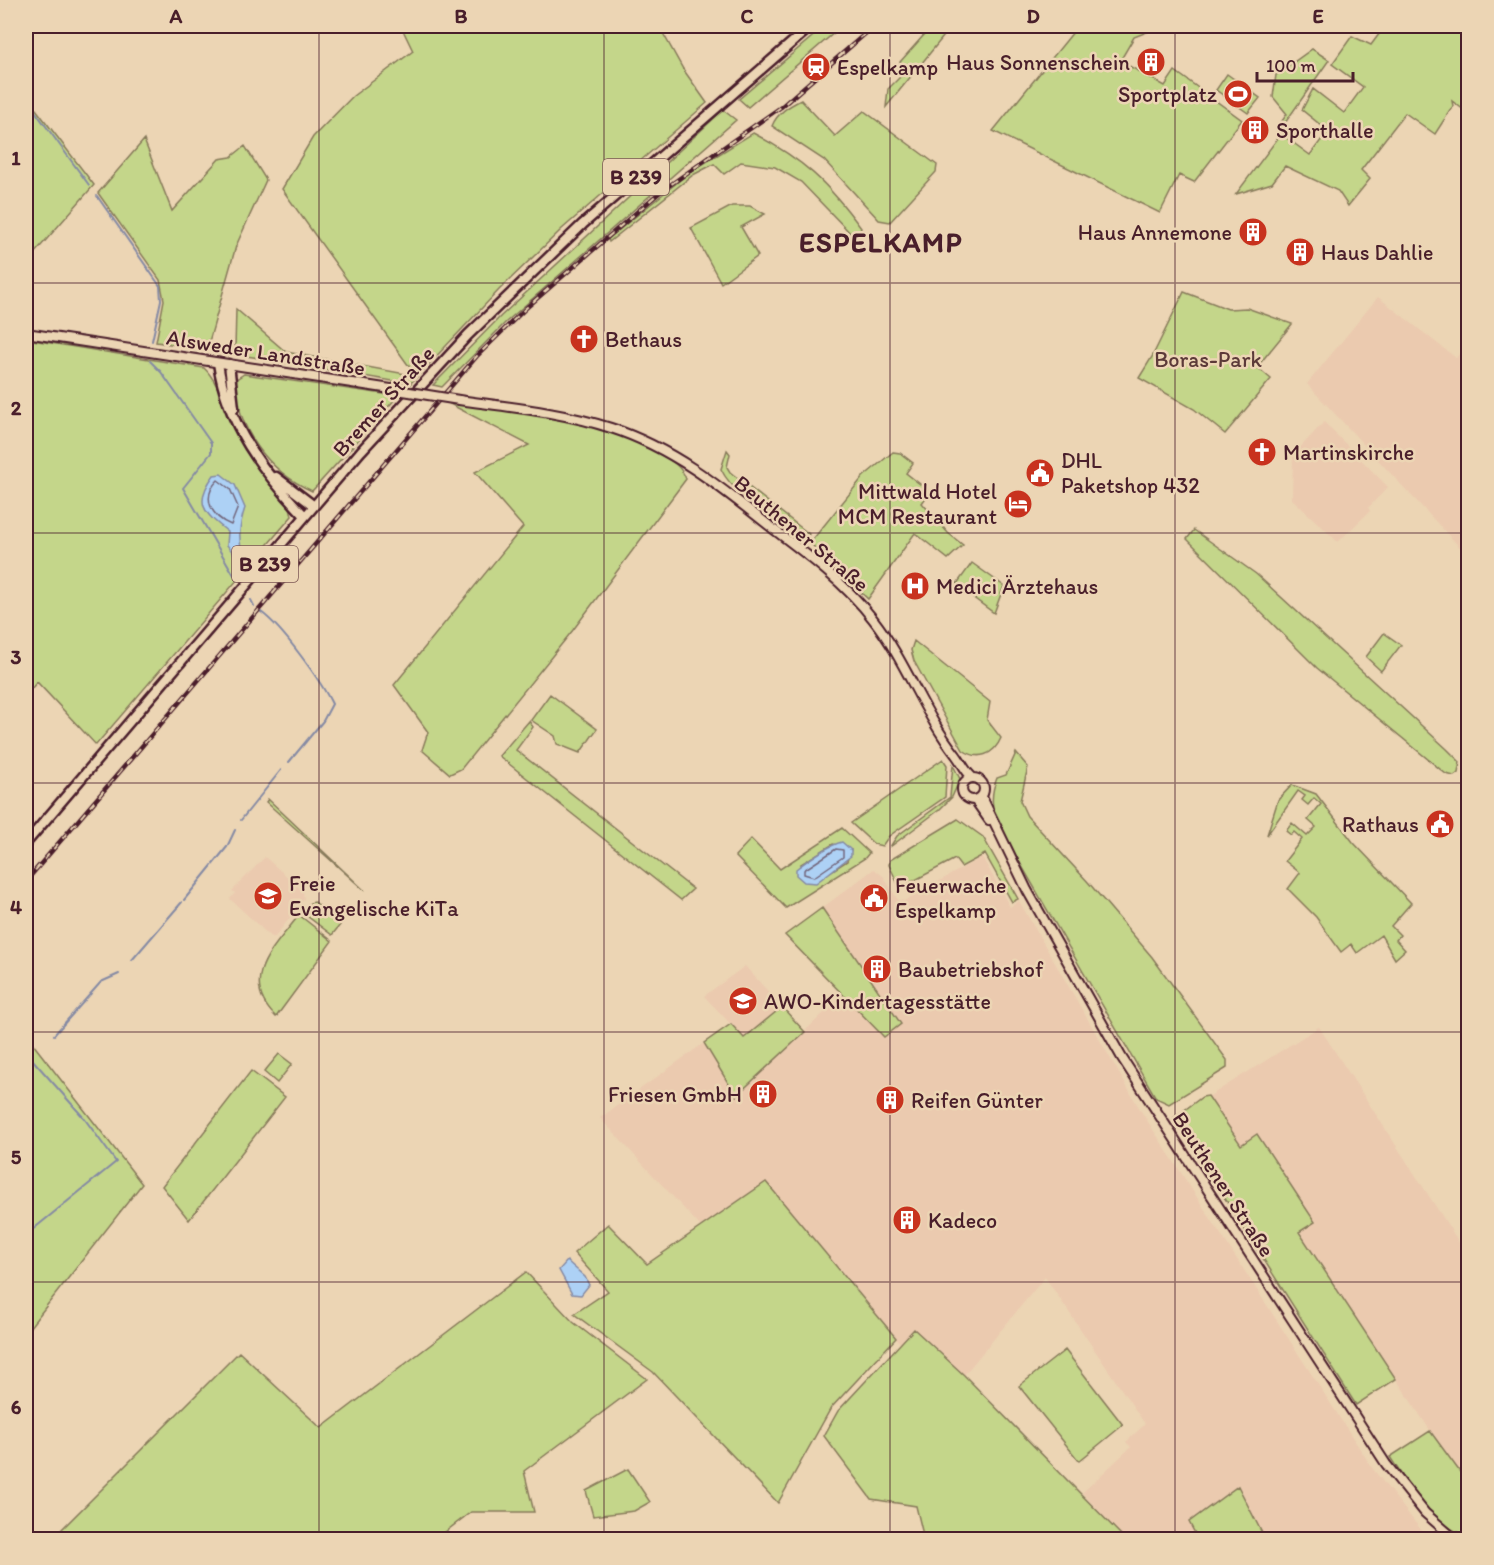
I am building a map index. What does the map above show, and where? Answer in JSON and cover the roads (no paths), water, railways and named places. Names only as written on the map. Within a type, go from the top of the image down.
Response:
[{"type":"main road","name":"Bremer Straße","points":[[26,843],[404,403],[505,298],[625,187],[811,26]]},
{"type":"main road","name":"Alsweder Landstraße","points":[[26,333],[560,416],[611,428],[650,443],[703,474]]},
{"type":"main road","name":"B 239","points":[[218,363],[225,398],[251,451],[305,516]]},
{"type":"main road","points":[[229,364],[234,409],[253,449],[270,471],[314,506]]},
{"type":"main road","name":"Beuthener Straße","points":[[703,474],[801,550],[845,589],[873,618],[892,645],[968,779]]},
{"type":"main road","points":[[968,779],[983,783],[985,790],[978,798],[964,796],[962,788],[968,779]]},
{"type":"main road","name":"Beuthener Straße","points":[[978,798],[1032,900],[1167,1131],[1386,1464],[1425,1513],[1457,1539]]},
{"type":"water","points":[[221,474],[235,485],[245,508],[240,534],[241,548],[246,561],[242,564],[227,545],[228,532],[207,513],[204,507],[204,493],[208,485],[214,475]]},
{"type":"water","points":[[842,842],[851,850],[851,856],[816,883],[804,882],[796,875],[796,869],[825,849]]},
{"type":"water","points":[[567,1261],[585,1277],[589,1285],[581,1295],[572,1294],[559,1270]]},
{"type":"waterway","points":[[26,99],[89,185]]},
{"type":"waterway","points":[[97,196],[160,286],[161,300],[152,341]]},
{"type":"waterway","points":[[150,361],[161,372],[211,443],[211,453],[183,488],[234,575]]},
{"type":"waterway","points":[[251,600],[254,606]]},
{"type":"waterway","points":[[261,612],[270,619],[300,655],[332,704],[323,721],[289,762]]},
{"type":"waterway","points":[[241,820],[281,770]]},
{"type":"waterway","points":[[184,900],[227,847],[235,830]]},
{"type":"waterway","points":[[132,960],[182,902]]},
{"type":"waterway","points":[[54,1035],[101,982],[119,974]]},
{"type":"waterway","points":[[26,1235],[116,1162],[84,1118],[31,1058]]},
{"type":"railway","points":[[26,881],[477,356],[526,308],[660,192],[781,107],[874,26]]},
{"type":"place","name":"Haus Sonnenschein","points":[[1151,62]]},
{"type":"place","name":"Espelkamp","points":[[816,67]]},
{"type":"place","name":"Sportplatz","points":[[1238,94]]},
{"type":"place","name":"Sporthalle","points":[[1255,130]]},
{"type":"place","name":"Haus Annemone","points":[[1253,232]]},
{"type":"place","name":"Haus Dahlie","points":[[1300,252]]},
{"type":"place","name":"Bethaus","points":[[584,339]]},
{"type":"place","name":"Martinskirche","points":[[1262,452]]},
{"type":"place","name":"DHL Paketshop 432","points":[[1040,473]]},
{"type":"place","name":"Mittwald Hotel MCM Restaurant","points":[[1018,504]]},
{"type":"place","name":"Medici Ärztehaus","points":[[915,586]]},
{"type":"place","name":"Rathaus","points":[[1440,824]]},
{"type":"place","name":"Freie Evangelische KiTa","points":[[268,896]]},
{"type":"place","name":"Feuerwache Espelkamp","points":[[874,898]]},
{"type":"place","name":"Baubetriebshof","points":[[877,969]]},
{"type":"place","name":"AWO-Kindertagesstätte","points":[[743,1001]]},
{"type":"place","name":"Friesen GmbH","points":[[763,1094]]},
{"type":"place","name":"Reifen Günter","points":[[890,1100]]},
{"type":"place","name":"Kadeco","points":[[907,1220]]},
{"type":"district","name":"ESPELKAMP","points":[[881,242]]},
{"type":"park label","name":"Boras-Park","points":[[1208,359]]}]
